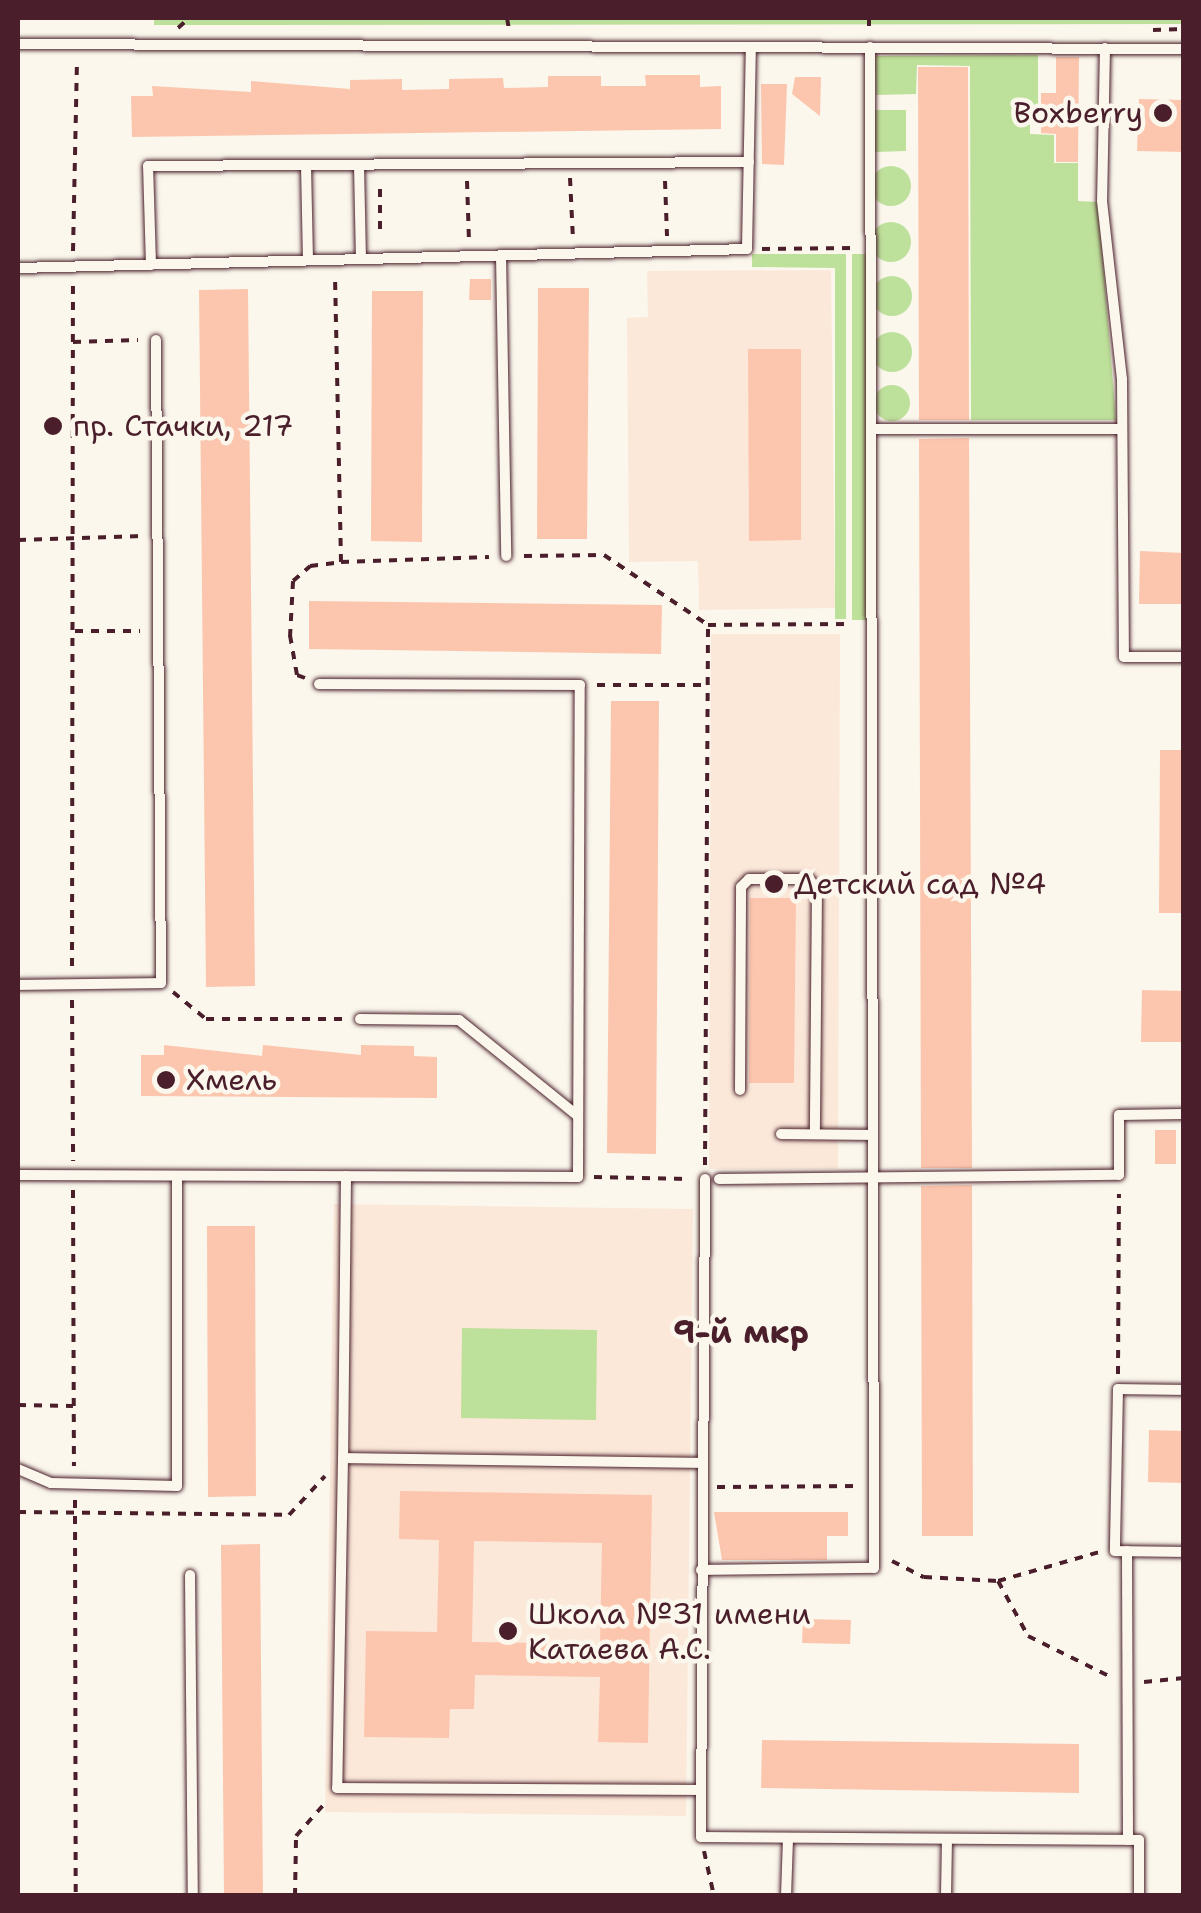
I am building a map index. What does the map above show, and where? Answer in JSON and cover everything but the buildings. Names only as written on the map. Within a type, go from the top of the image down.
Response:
[{"type":"lane","points":[[18,44],[1184,49]]},
{"type":"lane","points":[[701,1570],[874,1568],[870,47]]},
{"type":"lane","points":[[18,268],[748,249],[751,48]]},
{"type":"lane","points":[[1105,48],[1102,200],[1122,428],[1124,657],[1184,657]]},
{"type":"lane","points":[[152,264],[148,166],[749,162]]},
{"type":"lane","points":[[359,164],[361,259]]},
{"type":"lane","points":[[306,165],[308,260]]},
{"type":"lane","points":[[501,255],[506,556]]},
{"type":"lane","points":[[18,985],[162,983],[156,340]]},
{"type":"lane","points":[[872,428],[1122,428]]},
{"type":"lane","points":[[18,1175],[578,1177],[580,685],[318,684]]},
{"type":"lane","points":[[740,1090],[741,887],[749,879],[809,879],[817,889],[815,1134]]},
{"type":"lane","points":[[360,1019],[459,1020],[578,1116]]},
{"type":"lane","points":[[719,1179],[1119,1175],[1118,1115],[1184,1114]]},
{"type":"lane","points":[[782,1134],[873,1135]]},
{"type":"lane","points":[[18,1469],[51,1483],[177,1486],[177,1176]]},
{"type":"lane","points":[[346,1176],[337,1788],[700,1790]]},
{"type":"lane","points":[[704,1179],[701,1837],[1139,1840],[1139,1896]]},
{"type":"lane","points":[[1128,1840],[1118,1389],[1184,1390]]},
{"type":"lane","points":[[343,1458],[703,1463]]},
{"type":"lane","points":[[1121,1551],[1184,1552]]},
{"type":"lane","points":[[190,1574],[193,1896]]},
{"type":"lane","points":[[786,1896],[788,1838]]},
{"type":"lane","points":[[946,1896],[947,1839]]},
{"type":"path","points":[[665,162],[667,251]]},
{"type":"path","points":[[570,163],[574,253]]},
{"type":"path","points":[[379,258],[380,164]]},
{"type":"path","points":[[466,164],[469,256]]},
{"type":"path","points":[[748,249],[870,248]]},
{"type":"path","points":[[335,260],[341,562]]},
{"type":"path","points":[[73,342],[156,340]]},
{"type":"path","points":[[18,540],[158,535]]},
{"type":"path","points":[[318,684],[297,675],[292,581],[310,566],[341,562],[604,555],[708,624],[872,624]]},
{"type":"path","points":[[578,1177],[704,1179],[708,624]]},
{"type":"path","points":[[75,631],[158,631]]},
{"type":"path","points":[[580,685],[707,685]]},
{"type":"path","points":[[162,983],[206,1020],[360,1019]]},
{"type":"path","points":[[1118,1389],[1119,1175]]},
{"type":"path","points":[[18,1405],[74,1406]]},
{"type":"path","points":[[18,1512],[289,1516],[343,1458]]},
{"type":"path","points":[[702,1488],[874,1486]]},
{"type":"path","points":[[874,1552],[924,1577],[998,1581],[1121,1551]]},
{"type":"path","points":[[998,1581],[1028,1636],[1125,1684],[1184,1678]]},
{"type":"path","points":[[295,1896],[296,1836],[337,1788]]},
{"type":"path","points":[[701,1837],[714,1896]]},
{"type":"shaded area","points":[[831,270],[835,608],[699,610],[698,561],[629,562],[627,318],[648,317],[647,271]]},
{"type":"shaded area","name":"Детский сад №4","points":[[711,634],[840,634],[838,1169],[709,1169]]},
{"type":"shaded area","name":"Школа №31 имени Катаева А.С.","points":[[334,1204],[693,1209],[686,1816],[325,1812]]},
{"type":"green space","points":[[154,18],[1183,18],[1184,24],[154,25]]},
{"type":"green space","points":[[1038,55],[1038,119],[1030,119],[1030,134],[1054,135],[1054,163],[1078,163],[1078,201],[1098,202],[1116,420],[971,420],[970,66],[917,65],[916,94],[876,95],[875,56]]},
{"type":"green space","points":[[875,110],[906,110],[906,151],[875,152]]},
{"type":"green space","points":[[891,166],[905,172],[911,186],[905,200],[891,206],[877,200],[871,186],[877,172]]},
{"type":"green space","points":[[891,222],[905,228],[911,242],[905,256],[891,262],[877,256],[871,242],[877,228]]},
{"type":"green space","points":[[752,254],[846,254],[846,619],[835,619],[835,268],[752,267]]},
{"type":"green space","points":[[852,254],[866,254],[866,620],[852,620]]},
{"type":"green space","points":[[892,276],[906,282],[912,296],[906,310],[892,316],[878,310],[872,296],[878,282]]},
{"type":"green space","points":[[892,332],[906,338],[912,352],[906,366],[892,372],[878,366],[872,352],[878,338]]},
{"type":"green space","points":[[892,385],[905,390],[910,403],[905,416],[892,421],[879,416],[874,403],[879,390]]},
{"type":"green space","points":[[462,1328],[597,1330],[596,1420],[461,1418]]},
{"type":"place","name":"Boxberry","points":[[1163,113]]},
{"type":"place","name":"пр. Стачки, 217","points":[[53,426]]},
{"type":"place","name":"Детский сад №4","points":[[774,884]]},
{"type":"place","name":"Хмель","points":[[166,1080]]},
{"type":"place","name":"Школа №31 имени Катаева А.С.","points":[[508,1631]]},
{"type":"district","name":"9-й мкр","points":[[741,1332]]}]
